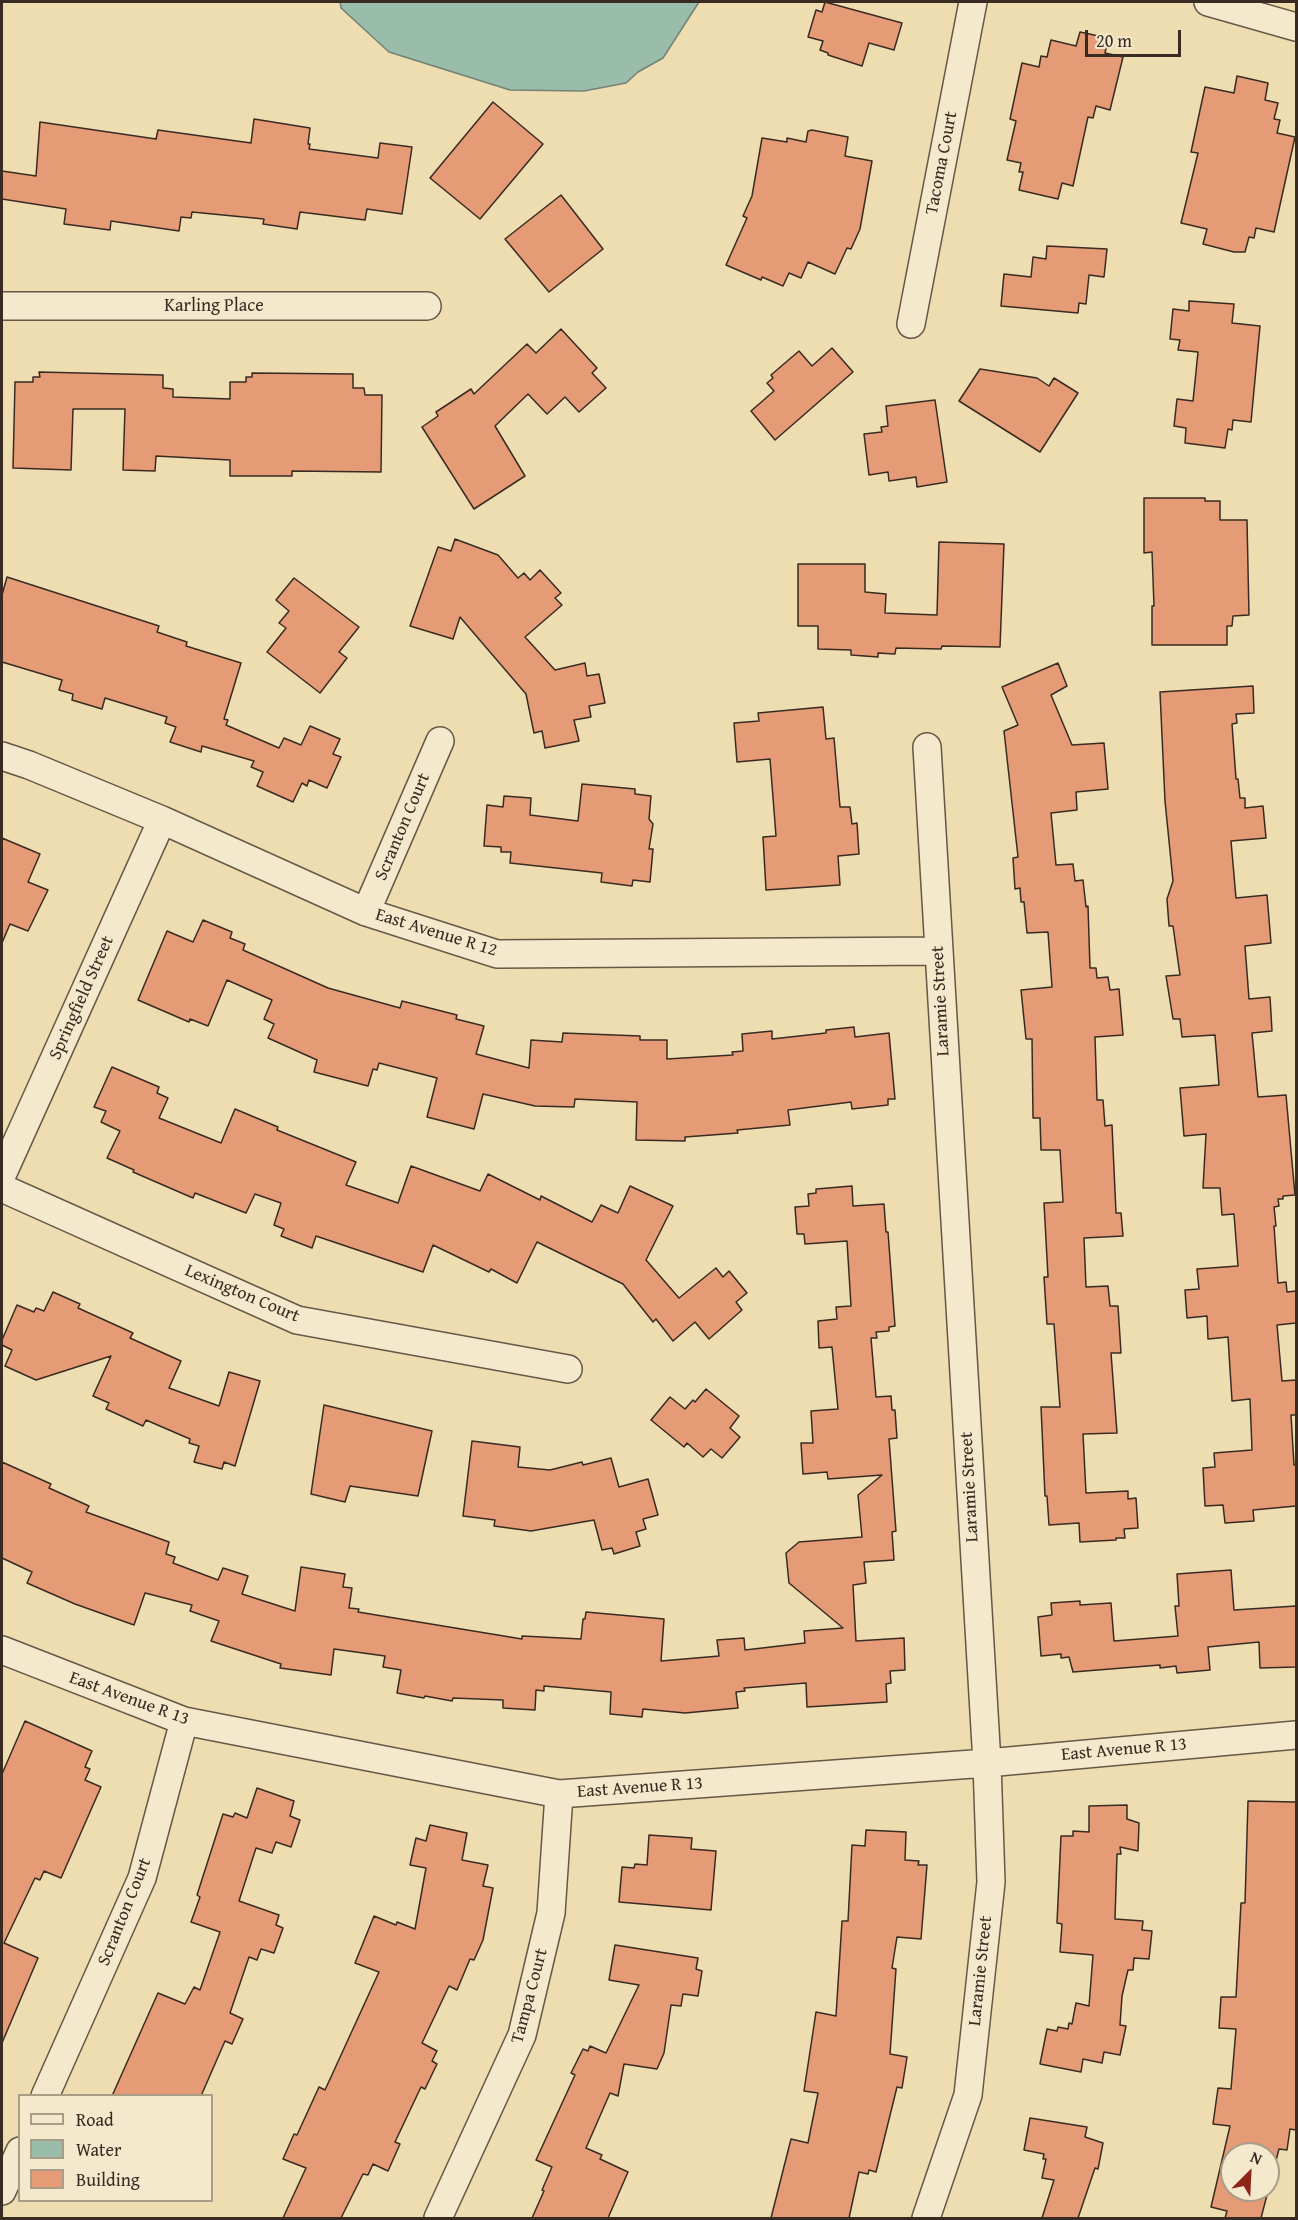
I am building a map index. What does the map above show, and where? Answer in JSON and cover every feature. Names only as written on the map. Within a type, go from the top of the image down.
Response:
[{"type":"street","name":"Tacoma Court","points":[[911,324],[973,2]]},
{"type":"street","points":[[1208,2],[1296,27]]},
{"type":"street","name":"Karling Place","points":[[2,306],[427,306]]},
{"type":"street","name":"Scranton Court","points":[[366,912],[440,741]]},
{"type":"street","name":"Laramie Street","points":[[926,2218],[968,2095],[991,1882],[987,1763],[927,747]]},
{"type":"street","name":"East Avenue R 12","points":[[2,756],[162,820],[366,912],[497,954],[938,951]]},
{"type":"street","name":"Springfield Street","points":[[2,1175],[162,820]]},
{"type":"street","name":"Lexington Court","points":[[2,1188],[297,1320],[568,1369]]},
{"type":"street","name":"East Avenue R 13","points":[[2,1650],[184,1721],[559,1794],[987,1763],[1296,1735]]},
{"type":"street","name":"Scranton Court","points":[[46,2094],[142,1878],[184,1721]]},
{"type":"street","name":"Tampa Court","points":[[438,2218],[522,2035],[551,1913],[559,1794]]},
{"type":"street","points":[[2,2192],[18,2156]]},
{"type":"water","points":[[340,2],[699,2],[663,58],[638,72],[626,83],[584,91],[510,90],[389,52],[341,8]]},
{"type":"building","points":[[825,2],[902,23],[894,50],[869,43],[862,66],[828,55],[820,50],[823,41],[808,37],[816,10],[822,12]]},
{"type":"building","points":[[1080,32],[1108,38],[1105,53],[1123,57],[1110,110],[1096,106],[1093,118],[1088,117],[1073,186],[1062,183],[1058,199],[1019,190],[1023,172],[1019,172],[1021,163],[1007,160],[1016,121],[1010,119],[1022,63],[1039,67],[1041,56],[1047,57],[1051,40],[1076,46]]},
{"type":"building","points":[[1237,76],[1268,83],[1265,100],[1278,103],[1274,119],[1280,120],[1277,133],[1295,137],[1274,232],[1256,228],[1254,238],[1249,237],[1245,252],[1234,252],[1203,244],[1207,229],[1181,223],[1198,153],[1191,152],[1205,87],[1234,93]]},
{"type":"building","points":[[493,102],[543,144],[480,219],[430,178]]},
{"type":"building","points":[[254,119],[310,128],[309,149],[378,158],[380,143],[412,147],[402,214],[367,209],[365,220],[300,212],[297,229],[263,224],[264,219],[192,212],[191,218],[181,217],[179,231],[111,221],[110,230],[64,224],[66,209],[2,199],[2,171],[36,176],[40,122],[156,139],[158,130],[251,143]]},
{"type":"building","points":[[808,131],[848,137],[845,156],[872,161],[860,229],[851,249],[847,248],[835,274],[808,262],[801,278],[789,273],[783,286],[762,277],[761,280],[726,265],[747,218],[743,216],[752,196],[762,138],[787,142],[787,138],[806,142]]},
{"type":"building","points":[[561,195],[603,249],[549,292],[505,239]]},
{"type":"building","points":[[1047,246],[1107,249],[1104,277],[1089,275],[1086,304],[1079,303],[1078,313],[1001,306],[1004,274],[1031,277],[1033,257],[1046,259]]},
{"type":"building","points":[[1189,301],[1234,304],[1232,323],[1260,326],[1251,422],[1233,420],[1232,430],[1228,429],[1225,448],[1185,443],[1186,428],[1174,426],[1177,399],[1193,401],[1198,352],[1178,350],[1180,340],[1170,339],[1173,309],[1189,311]]},
{"type":"building","points":[[561,329],[597,368],[592,373],[606,388],[579,412],[565,397],[547,414],[528,394],[495,426],[525,476],[474,509],[422,427],[438,416],[436,412],[471,389],[474,394],[527,344],[536,353]]},
{"type":"building","points":[[832,348],[853,372],[775,440],[751,411],[774,391],[767,383],[773,378],[771,375],[799,351],[812,366]]},
{"type":"building","points":[[980,369],[1037,378],[1049,386],[1054,378],[1078,393],[1040,452],[959,401]]},
{"type":"building","points":[[39,372],[163,375],[163,388],[173,389],[173,397],[230,399],[230,382],[246,382],[246,377],[252,377],[252,373],[353,374],[353,388],[364,388],[365,395],[382,395],[381,472],[292,471],[292,476],[230,476],[230,460],[156,456],[155,471],[123,470],[125,409],[73,409],[71,470],[13,468],[15,382],[33,382],[33,377],[40,377]]},
{"type":"building","points":[[935,400],[947,482],[917,487],[916,477],[889,481],[888,472],[869,475],[864,434],[882,432],[881,427],[888,426],[886,406]]},
{"type":"building","points":[[1144,498],[1205,498],[1205,501],[1220,501],[1220,520],[1247,520],[1249,615],[1233,616],[1232,626],[1227,626],[1227,645],[1152,645],[1152,606],[1154,606],[1152,552],[1144,553]]},
{"type":"building","points":[[455,539],[498,555],[518,578],[524,573],[530,580],[540,570],[561,593],[555,598],[562,605],[525,637],[555,670],[585,663],[587,676],[599,674],[605,703],[589,706],[591,717],[574,720],[579,741],[545,748],[542,731],[534,733],[526,694],[460,617],[453,639],[410,626],[438,547],[451,551]]},
{"type":"building","points":[[939,542],[1004,544],[1000,647],[896,648],[895,654],[878,653],[878,657],[851,655],[851,650],[818,649],[818,626],[798,626],[798,564],[865,564],[865,592],[886,594],[885,613],[937,615]]},
{"type":"building","points":[[7,577],[159,626],[157,632],[187,642],[186,646],[241,663],[224,719],[228,720],[226,725],[279,748],[284,738],[301,745],[310,726],[340,739],[333,754],[341,757],[327,788],[309,780],[307,786],[302,783],[293,802],[257,786],[263,772],[251,767],[254,761],[202,746],[201,752],[170,742],[176,727],[165,723],[167,717],[105,698],[102,709],[72,700],[73,694],[59,690],[62,680],[2,662],[2,595]]},
{"type":"building","points":[[294,578],[359,627],[339,652],[347,658],[320,693],[267,652],[286,628],[279,623],[289,611],[276,600]]},
{"type":"building","points":[[1058,663],[1067,686],[1051,695],[1072,745],[1104,743],[1108,789],[1076,792],[1077,810],[1051,813],[1056,865],[1073,864],[1075,881],[1083,880],[1086,907],[1088,906],[1090,968],[1096,968],[1097,978],[1108,977],[1110,990],[1119,989],[1123,1035],[1095,1037],[1097,1100],[1103,1100],[1105,1126],[1112,1125],[1116,1213],[1121,1213],[1123,1236],[1084,1238],[1086,1287],[1108,1286],[1110,1306],[1118,1306],[1121,1353],[1111,1353],[1117,1433],[1083,1434],[1086,1493],[1128,1491],[1128,1499],[1136,1498],[1138,1528],[1124,1529],[1125,1538],[1080,1542],[1079,1523],[1049,1525],[1047,1496],[1045,1496],[1041,1407],[1060,1407],[1054,1324],[1047,1324],[1044,1277],[1048,1277],[1044,1203],[1063,1202],[1060,1150],[1041,1150],[1040,1118],[1033,1118],[1032,1039],[1026,1039],[1021,990],[1052,987],[1048,932],[1027,933],[1024,902],[1021,902],[1020,888],[1015,889],[1013,858],[1018,857],[1004,731],[1018,725],[1002,687]]},
{"type":"building","points":[[1253,686],[1254,713],[1236,714],[1237,723],[1232,724],[1236,779],[1238,779],[1240,798],[1245,798],[1245,808],[1263,806],[1266,838],[1231,841],[1236,898],[1267,895],[1271,943],[1245,946],[1249,999],[1270,997],[1272,1031],[1252,1033],[1258,1097],[1286,1095],[1295,1195],[1278,1199],[1279,1206],[1274,1207],[1276,1226],[1274,1226],[1278,1283],[1286,1282],[1287,1292],[1296,1291],[1296,1323],[1277,1325],[1282,1381],[1296,1380],[1296,1415],[1291,1415],[1294,1465],[1296,1465],[1296,1506],[1253,1510],[1254,1521],[1225,1523],[1223,1505],[1205,1506],[1203,1468],[1215,1467],[1214,1453],[1252,1450],[1250,1399],[1232,1401],[1228,1337],[1208,1339],[1207,1316],[1187,1318],[1185,1290],[1199,1289],[1197,1269],[1238,1266],[1234,1214],[1222,1215],[1220,1188],[1203,1188],[1206,1134],[1184,1136],[1180,1088],[1219,1085],[1215,1035],[1182,1037],[1180,1019],[1173,1019],[1166,976],[1180,975],[1173,926],[1169,926],[1167,899],[1173,881],[1165,801],[1160,692]]},
{"type":"building","points":[[823,707],[826,739],[834,738],[840,807],[850,807],[852,824],[857,823],[859,854],[838,856],[840,885],[766,890],[763,837],[776,836],[770,759],[737,762],[734,723],[759,721],[758,713]]},
{"type":"building","points":[[582,784],[635,789],[635,794],[651,796],[649,819],[653,824],[649,849],[653,849],[650,882],[633,880],[632,886],[601,882],[602,873],[510,863],[511,852],[501,852],[501,847],[484,846],[487,805],[503,807],[504,796],[531,798],[530,815],[578,821]]},
{"type":"building","points":[[2,838],[40,854],[28,882],[48,890],[28,931],[10,924],[2,943]]},
{"type":"building","points":[[203,920],[232,932],[230,938],[245,944],[243,950],[328,988],[400,1008],[402,1001],[457,1015],[456,1019],[484,1026],[476,1054],[529,1068],[531,1040],[562,1042],[563,1033],[640,1036],[640,1040],[667,1040],[667,1059],[733,1055],[732,1052],[743,1051],[742,1034],[772,1031],[772,1039],[826,1033],[826,1030],[854,1027],[855,1037],[889,1033],[895,1099],[888,1099],[888,1105],[852,1109],[851,1102],[788,1110],[790,1125],[737,1130],[738,1133],[685,1137],[685,1141],[636,1140],[637,1102],[575,1099],[574,1107],[535,1106],[483,1094],[474,1129],[427,1117],[437,1078],[379,1063],[377,1070],[373,1069],[368,1086],[314,1072],[317,1060],[268,1038],[274,1024],[264,1019],[272,1000],[227,980],[208,1026],[190,1019],[189,1022],[138,1000],[167,931],[193,942]]},
{"type":"building","points":[[112,1067],[159,1087],[157,1093],[168,1098],[159,1118],[221,1143],[235,1109],[278,1127],[277,1130],[356,1162],[346,1185],[398,1203],[411,1166],[480,1191],[488,1174],[540,1200],[541,1196],[592,1222],[601,1205],[618,1213],[630,1186],[673,1206],[646,1260],[679,1298],[716,1268],[723,1277],[729,1271],[747,1293],[736,1302],[742,1310],[709,1339],[695,1322],[673,1341],[656,1319],[653,1322],[623,1284],[537,1242],[517,1283],[491,1269],[489,1272],[433,1245],[423,1272],[316,1236],[312,1248],[281,1236],[284,1229],[274,1225],[281,1203],[255,1194],[246,1213],[195,1193],[193,1198],[107,1158],[120,1131],[101,1122],[106,1111],[94,1107]]},
{"type":"building","points":[[852,1186],[853,1206],[884,1204],[895,1326],[889,1327],[889,1331],[876,1332],[877,1338],[871,1338],[876,1397],[891,1396],[892,1410],[895,1410],[897,1438],[889,1439],[896,1531],[892,1532],[894,1560],[864,1562],[866,1583],[853,1585],[856,1641],[904,1638],[905,1670],[890,1671],[891,1683],[886,1684],[887,1702],[807,1707],[806,1683],[744,1688],[745,1691],[736,1692],[738,1708],[685,1713],[643,1709],[642,1717],[610,1714],[611,1692],[544,1686],[544,1691],[536,1690],[535,1710],[503,1708],[503,1700],[453,1698],[452,1701],[425,1696],[424,1698],[397,1693],[401,1670],[383,1667],[385,1656],[334,1649],[331,1675],[280,1668],[281,1664],[211,1641],[219,1621],[190,1611],[192,1605],[145,1593],[134,1625],[75,1604],[27,1583],[32,1572],[2,1558],[2,1462],[51,1484],[49,1488],[89,1506],[86,1512],[169,1542],[166,1554],[175,1557],[173,1563],[218,1580],[223,1568],[248,1576],[242,1594],[295,1611],[301,1567],[345,1574],[343,1587],[352,1588],[349,1608],[359,1609],[358,1612],[522,1639],[522,1636],[581,1639],[586,1612],[664,1619],[661,1661],[719,1656],[717,1640],[744,1638],[745,1650],[805,1643],[804,1631],[843,1628],[789,1583],[786,1553],[799,1542],[862,1537],[858,1495],[882,1475],[828,1479],[827,1472],[803,1474],[801,1443],[813,1443],[811,1411],[838,1409],[832,1347],[819,1348],[818,1321],[837,1319],[836,1307],[851,1306],[847,1241],[805,1244],[804,1234],[797,1234],[795,1207],[809,1206],[808,1194],[816,1193],[816,1189]]},
{"type":"building","points":[[53,1292],[80,1304],[78,1308],[133,1333],[130,1338],[181,1361],[169,1388],[219,1406],[229,1372],[260,1381],[235,1466],[224,1462],[222,1469],[194,1462],[199,1446],[189,1443],[190,1439],[146,1420],[143,1426],[106,1409],[109,1403],[93,1396],[111,1356],[36,1380],[5,1366],[12,1350],[2,1345],[2,1340],[17,1305],[34,1312],[36,1308],[44,1311]]},
{"type":"building","points":[[706,1389],[739,1416],[730,1428],[740,1437],[722,1458],[711,1449],[703,1457],[687,1443],[684,1447],[651,1420],[670,1397],[685,1409],[693,1400],[695,1402]]},
{"type":"building","points":[[324,1405],[432,1431],[418,1496],[350,1486],[345,1502],[311,1494]]},
{"type":"building","points":[[472,1441],[520,1447],[518,1467],[550,1470],[611,1458],[619,1487],[648,1479],[658,1515],[643,1519],[646,1529],[636,1532],[640,1546],[614,1554],[612,1548],[602,1550],[594,1520],[531,1531],[494,1526],[495,1520],[463,1516]]},
{"type":"building","points":[[1231,1570],[1234,1610],[1296,1606],[1296,1667],[1260,1668],[1259,1642],[1208,1647],[1210,1670],[1177,1673],[1176,1666],[1160,1668],[1160,1665],[1073,1672],[1069,1657],[1061,1658],[1061,1654],[1041,1656],[1038,1617],[1052,1615],[1051,1603],[1080,1601],[1080,1605],[1111,1603],[1114,1641],[1178,1636],[1175,1606],[1179,1606],[1177,1574]]},
{"type":"building","points":[[25,1721],[92,1751],[85,1767],[90,1769],[85,1780],[101,1787],[61,1878],[44,1871],[40,1880],[35,1878],[4,1943],[38,1958],[2,2043],[2,1774]]},
{"type":"building","points":[[257,1788],[294,1801],[290,1816],[300,1820],[291,1847],[276,1842],[272,1853],[256,1848],[239,1901],[279,1915],[276,1925],[283,1928],[274,1953],[261,1949],[257,1960],[249,1957],[230,2013],[243,2019],[232,2044],[225,2041],[202,2094],[113,2094],[158,1993],[185,2004],[194,1987],[200,1990],[220,1932],[191,1922],[200,1897],[197,1895],[223,1814],[233,1817],[235,1813],[247,1818]]},
{"type":"building","points":[[1248,1801],[1296,1802],[1296,2130],[1290,2129],[1287,2150],[1280,2149],[1280,2142],[1226,2142],[1230,2126],[1213,2124],[1218,2088],[1231,2089],[1236,2029],[1219,2028],[1221,1997],[1236,1997],[1241,1903],[1245,1903]]},
{"type":"building","points":[[1127,1805],[1127,1819],[1139,1823],[1138,1851],[1120,1847],[1121,1854],[1117,1854],[1115,1919],[1143,1921],[1142,1930],[1152,1931],[1149,1959],[1134,1958],[1133,1970],[1128,1970],[1122,1996],[1120,2025],[1126,2026],[1120,2055],[1104,2052],[1102,2063],[1083,2059],[1081,2072],[1040,2064],[1047,2029],[1057,2031],[1058,2027],[1068,2029],[1069,2023],[1072,2024],[1076,2003],[1089,2006],[1093,1955],[1060,1952],[1062,1924],[1057,1923],[1061,1836],[1073,1836],[1073,1831],[1089,1832],[1089,1806]]},
{"type":"building","points":[[430,1825],[467,1833],[462,1860],[488,1865],[483,1886],[493,1888],[483,1940],[474,1960],[470,1959],[457,1990],[449,1986],[422,2043],[437,2051],[432,2061],[437,2064],[425,2089],[421,2087],[395,2142],[400,2144],[388,2171],[373,2164],[368,2175],[363,2174],[341,2218],[283,2218],[306,2168],[283,2159],[319,2087],[325,2090],[379,1972],[355,1963],[374,1916],[396,1925],[397,1922],[415,1929],[426,1868],[410,1865],[416,1838],[426,1841]]},
{"type":"building","points":[[866,1830],[906,1832],[905,1860],[919,1861],[918,1865],[927,1865],[921,1939],[897,1937],[892,1968],[896,1969],[890,2054],[907,2057],[902,2088],[897,2087],[876,2172],[869,2170],[868,2174],[859,2172],[849,2218],[771,2218],[791,2139],[808,2143],[818,2093],[804,2091],[816,2012],[836,2016],[842,1921],[848,1921],[852,1845],[865,1846]]},
{"type":"building","points":[[649,1835],[692,1838],[691,1849],[716,1851],[711,1910],[619,1902],[622,1867],[634,1868],[635,1864],[647,1865]]},
{"type":"building","points":[[615,1945],[698,1958],[696,1969],[702,1971],[698,1996],[683,1994],[681,2006],[671,2005],[664,2053],[657,2069],[624,2064],[618,2096],[610,2093],[586,2148],[602,2155],[600,2159],[628,2172],[608,2218],[532,2218],[552,2167],[536,2160],[575,2075],[571,2073],[583,2049],[588,2051],[590,2046],[606,2053],[639,1985],[609,1980]]},
{"type":"building","points":[[1030,2118],[1087,2127],[1085,2137],[1103,2143],[1098,2169],[1095,2168],[1078,2218],[1042,2218],[1054,2180],[1042,2178],[1046,2159],[1043,2159],[1044,2154],[1024,2150]]},
{"type":"building","points":[[1220,2169],[1220,2202],[1265,2202],[1261,2218],[1225,2218],[1227,2211],[1211,2207]]}]
